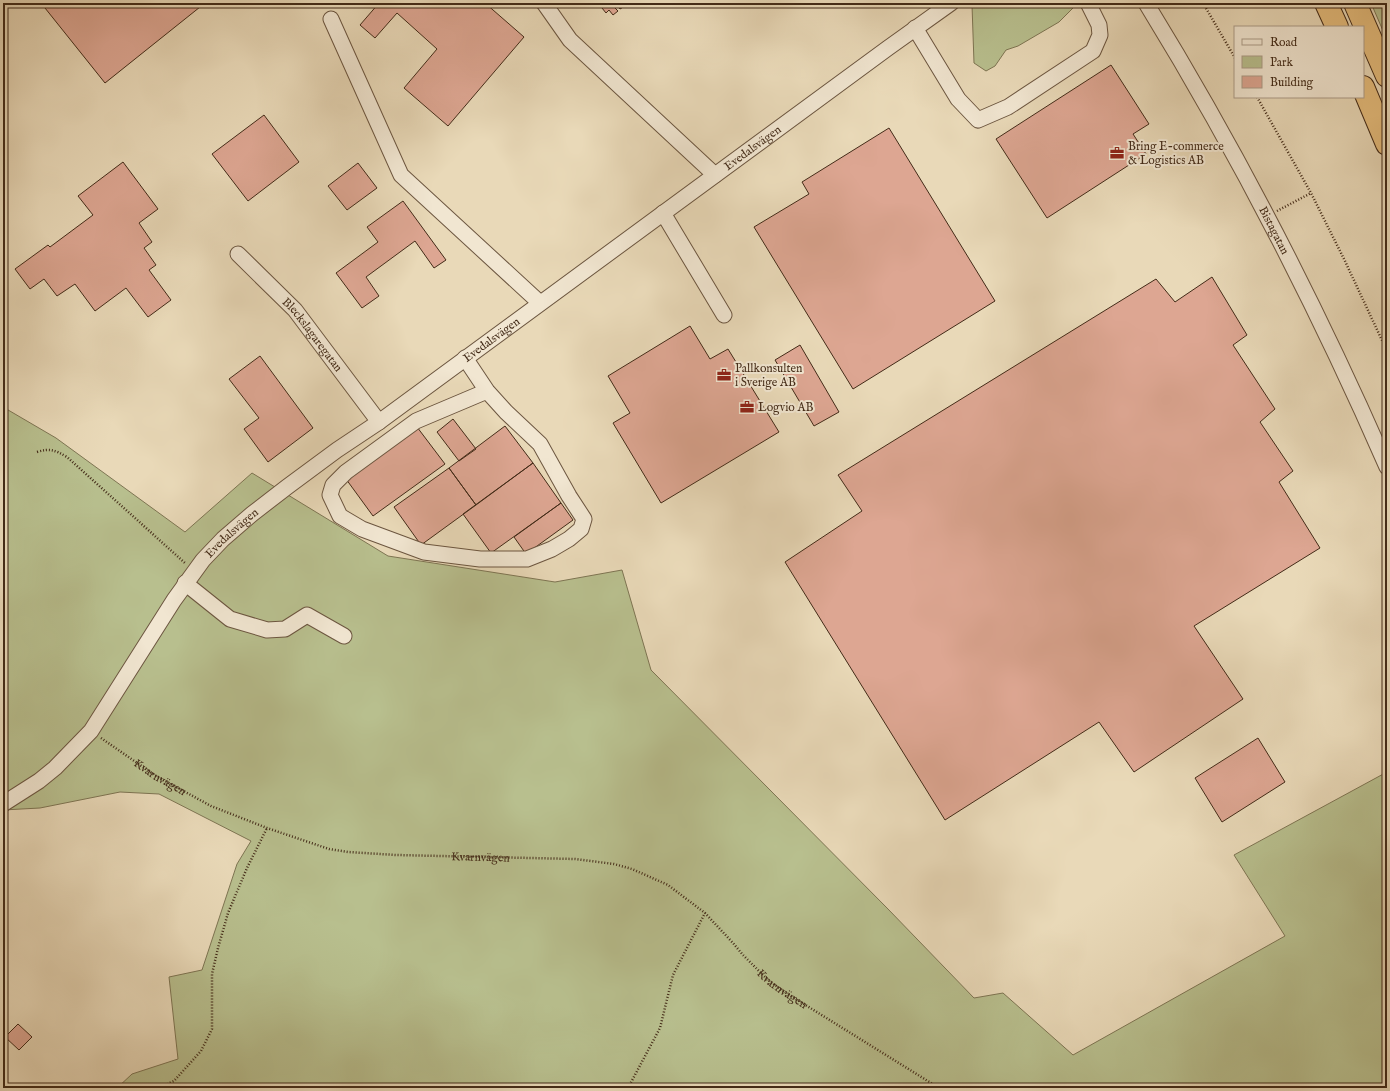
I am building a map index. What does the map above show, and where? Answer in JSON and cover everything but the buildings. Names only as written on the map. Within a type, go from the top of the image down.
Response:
[{"type":"highway","points":[[1326,3],[1337,26]]},
{"type":"highway","points":[[1355,3],[1387,76]]},
{"type":"highway","points":[[1364,90],[1387,144]]},
{"type":"street","points":[[544,3],[570,40],[715,176]]},
{"type":"street","name":"Evedalsvägen","points":[[90,731],[185,583],[203,560],[223,539],[252,514],[337,450],[379,422],[951,3]]},
{"type":"street","points":[[915,28],[958,98],[978,120],[1008,107],[1093,51],[1100,35],[1099,24],[1088,3]]},
{"type":"street","name":"Bistagatan","points":[[1146,3],[1209,110],[1287,253],[1331,342],[1387,467]]},
{"type":"street","points":[[331,19],[401,175],[540,303]]},
{"type":"street","points":[[663,213],[724,315]]},
{"type":"street","name":"Bleckslagaregatan","points":[[238,254],[296,310],[379,422]]},
{"type":"street","points":[[466,358],[487,391],[506,412],[540,444],[569,496],[584,519],[581,529],[569,539],[552,549],[527,559],[480,559],[424,552],[362,528],[340,516],[330,494],[333,485],[346,472],[416,421],[487,391]]},
{"type":"street","points":[[185,583],[230,619],[267,630],[285,629],[307,615],[344,636]]},
{"type":"street","points":[[3,804],[44,777],[75,748],[90,731]]},
{"type":"path","points":[[1203,3],[1234,56]]},
{"type":"path","points":[[1258,98],[1311,193],[1387,351]]},
{"type":"path","points":[[1267,216],[1311,193]]},
{"type":"path","points":[[37,452],[44,450],[55,450],[67,457],[194,571]]},
{"type":"path","name":"Kvarnvägen","points":[[90,731],[156,776],[211,806],[308,843],[329,849],[348,852],[420,856],[575,859],[614,864],[632,869],[668,885],[705,913],[734,943],[742,955],[778,988],[939,1088]]},
{"type":"path","points":[[159,1088],[174,1081],[201,1051],[212,1029],[212,974],[218,948],[228,913],[247,868],[267,828]]},
{"type":"path","points":[[628,1088],[660,1028],[673,975],[705,913]]},
{"type":"green space","points":[[975,3],[1074,3],[1076,5],[1059,22],[1018,46],[1006,50],[995,66],[986,71],[974,63],[972,5]]},
{"type":"green space","points":[[1371,3],[1387,3],[1387,40]]},
{"type":"green space","points":[[3,407],[56,438],[185,532],[252,473],[388,556],[555,582],[622,570],[651,670],[974,998],[1003,993],[1073,1055],[1285,936],[1234,855],[1387,772],[1387,1088],[117,1088],[132,1074],[178,1059],[169,977],[202,970],[237,864],[251,841],[159,794],[120,792],[40,808],[3,810]]},
{"type":"place","name":"Bring E-commerce & Logistics AB","points":[[1117,153]]},
{"type":"place","name":"Pallkonsulten i Sverige AB","points":[[724,375]]},
{"type":"place","name":"Logvio AB","points":[[747,407]]}]
